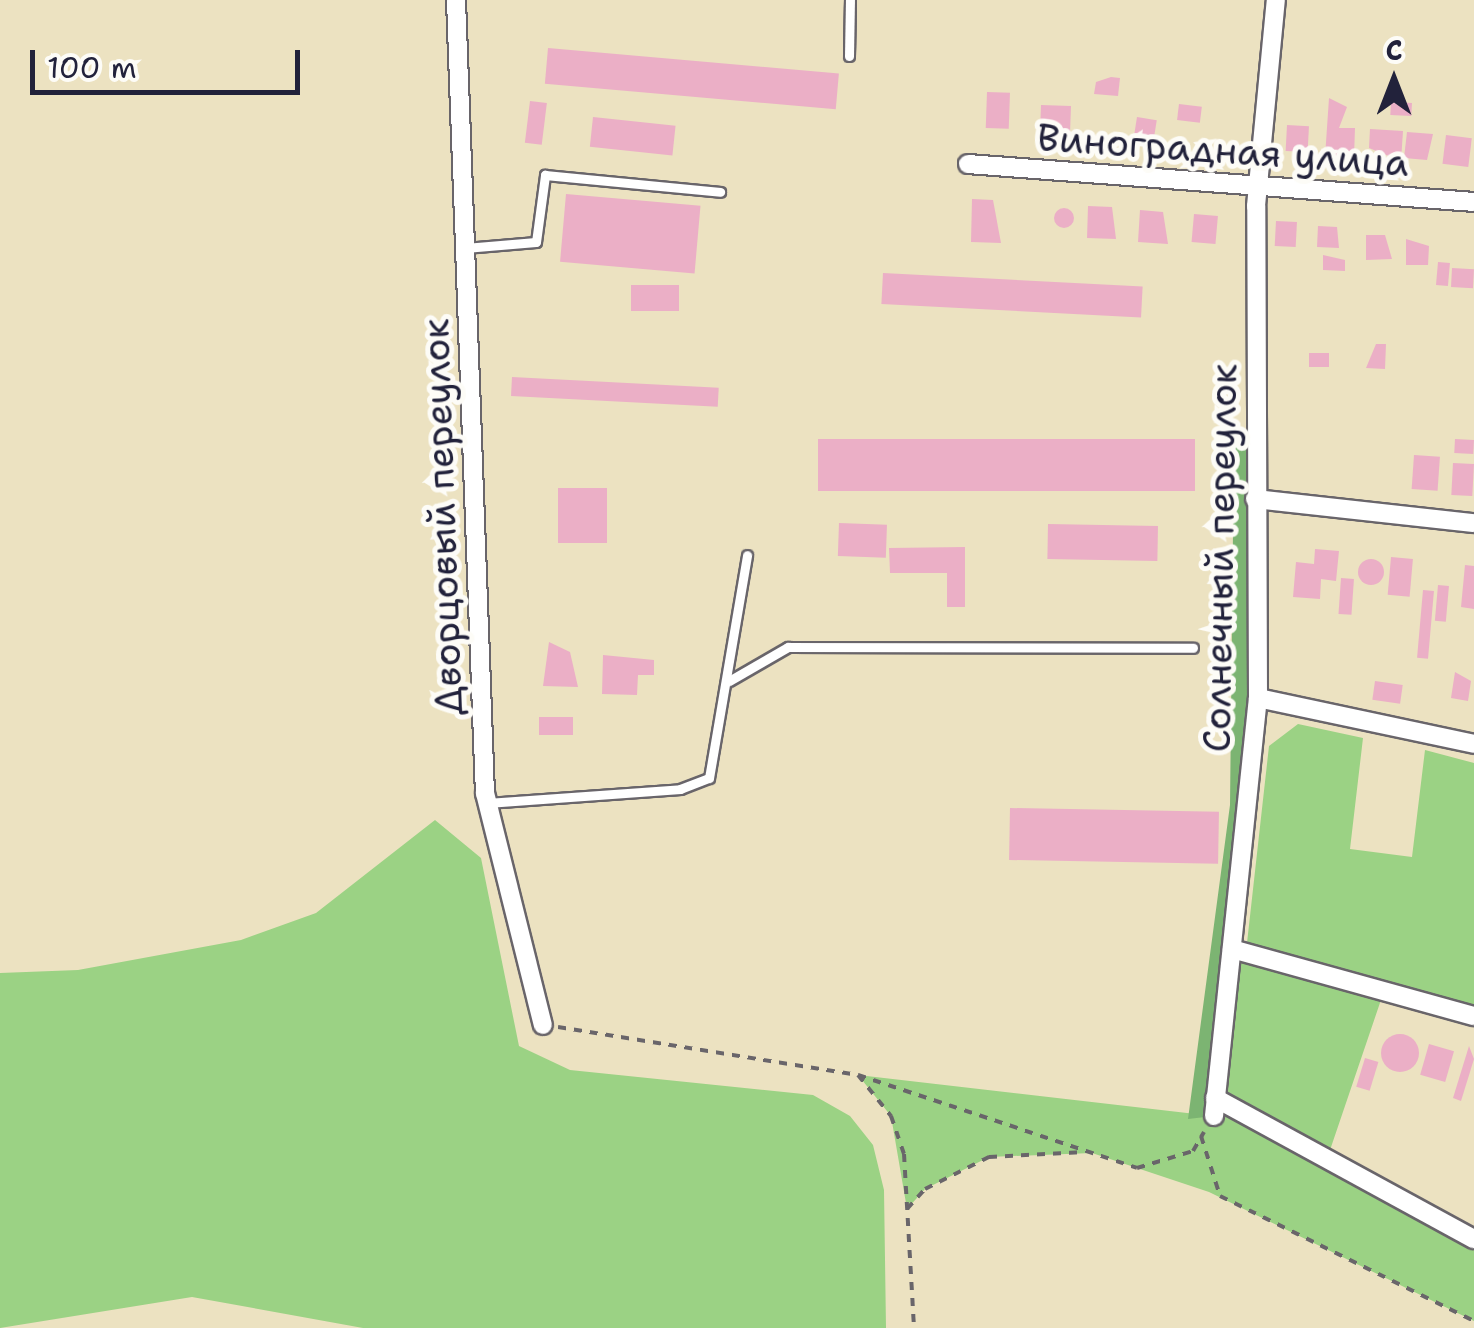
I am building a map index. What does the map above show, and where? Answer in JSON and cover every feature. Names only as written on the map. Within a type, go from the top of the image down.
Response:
[{"type":"street","name":"Дворцовый переулок","points":[[456,0],[488,804],[543,1025]]},
{"type":"street","name":"Солнечный переулок","points":[[1214,1107],[1258,698],[1260,184],[1276,0]]},
{"type":"street","name":"Виноградная улица","points":[[968,164],[1474,202]]},
{"type":"street","points":[[1256,499],[1474,523]]},
{"type":"street","points":[[1258,698],[1474,744]]},
{"type":"street","points":[[1232,949],[1474,1016]]},
{"type":"street","points":[[1214,1107],[1474,1239]]},
{"type":"lane","points":[[849,56],[850,0]]},
{"type":"lane","points":[[465,248],[536,242],[545,176],[720,192]]},
{"type":"lane","points":[[488,804],[680,789],[710,778],[747,555]]},
{"type":"lane","points":[[729,681],[788,647],[1193,648]]},
{"type":"path","points":[[543,1025],[858,1076],[1138,1168],[1193,1150],[1214,1107]]},
{"type":"path","points":[[858,1076],[891,1116],[907,1209],[914,1328]]},
{"type":"path","points":[[1202,1136],[1220,1196],[1474,1322]]},
{"type":"path","points":[[907,1209],[925,1189],[988,1157],[1092,1153]]},
{"type":"green space","points":[[1234,439],[1255,441],[1258,698],[1214,1116],[1188,1119],[1230,805]]},
{"type":"green space","points":[[1298,724],[1363,738],[1350,849],[1412,857],[1425,750],[1474,763],[1474,1006],[1247,943],[1269,746]]},
{"type":"green space","points":[[435,820],[481,858],[519,1046],[570,1070],[813,1095],[850,1116],[873,1145],[884,1190],[886,1328],[363,1328],[192,1297],[0,1328],[0,973],[78,970],[241,940],[316,913]]},
{"type":"green space","points":[[1232,949],[1384,991],[1328,1156],[1474,1239],[1474,1321],[1209,1192],[1092,1153],[989,1157],[925,1189],[907,1209],[891,1116],[858,1075],[1213,1116]]},
{"type":"building","points":[[548,48],[839,73],[836,109],[545,84]]},
{"type":"building","points":[[1120,78],[1118,96],[1094,94],[1096,82]]},
{"type":"building","points":[[987,92],[1010,93],[1009,129],[986,128]]},
{"type":"building","points":[[1329,98],[1347,107],[1339,128],[1355,128],[1354,157],[1325,157]]},
{"type":"building","points":[[530,101],[547,103],[542,145],[525,143]]},
{"type":"building","points":[[1391,102],[1412,103],[1411,116],[1390,115]]},
{"type":"building","points":[[1179,104],[1202,107],[1200,123],[1177,120]]},
{"type":"building","points":[[1041,105],[1071,106],[1070,133],[1040,132]]},
{"type":"building","points":[[593,117],[676,126],[672,156],[590,147]]},
{"type":"building","points":[[1137,117],[1157,120],[1152,148],[1133,145]]},
{"type":"building","points":[[1287,125],[1309,126],[1308,152],[1286,151]]},
{"type":"building","points":[[1370,129],[1403,131],[1401,161],[1369,148]]},
{"type":"building","points":[[1407,132],[1433,134],[1427,160],[1404,158]]},
{"type":"building","points":[[1446,135],[1472,138],[1468,167],[1442,164]]},
{"type":"building","points":[[566,194],[700,206],[695,274],[560,262]]},
{"type":"building","points":[[972,199],[993,200],[1001,243],[971,242]]},
{"type":"building","points":[[1088,206],[1112,207],[1116,239],[1087,238]]},
{"type":"building","points":[[1064,208],[1074,218],[1064,228],[1054,218]]},
{"type":"building","points":[[1140,210],[1163,212],[1168,244],[1138,242]]},
{"type":"building","points":[[1194,214],[1218,216],[1215,244],[1192,242]]},
{"type":"building","points":[[1276,221],[1297,222],[1296,247],[1275,246]]},
{"type":"building","points":[[1318,226],[1337,227],[1339,248],[1317,247]]},
{"type":"building","points":[[1366,235],[1385,235],[1392,259],[1366,260]]},
{"type":"building","points":[[1406,239],[1429,246],[1428,265],[1406,265]]},
{"type":"building","points":[[1323,255],[1345,260],[1345,271],[1323,270]]},
{"type":"building","points":[[1438,262],[1450,263],[1448,286],[1436,285]]},
{"type":"building","points":[[1452,268],[1474,269],[1473,288],[1451,287]]},
{"type":"building","points":[[883,273],[1143,287],[1141,318],[881,304]]},
{"type":"building","points":[[631,285],[679,285],[679,311],[631,311]]},
{"type":"building","points":[[1376,344],[1386,344],[1385,369],[1366,368]]},
{"type":"building","points":[[1309,353],[1329,353],[1329,367],[1309,367]]},
{"type":"building","points":[[512,377],[719,388],[718,407],[511,396]]},
{"type":"building","points":[[818,439],[1195,439],[1195,491],[818,491]]},
{"type":"building","points":[[1455,439],[1474,440],[1473,454],[1454,453]]},
{"type":"building","points":[[1414,455],[1440,457],[1438,491],[1412,489]]},
{"type":"building","points":[[1453,463],[1474,464],[1472,496],[1451,495]]},
{"type":"building","points":[[558,488],[607,488],[607,543],[558,543]]},
{"type":"building","points":[[839,523],[887,525],[886,558],[838,556]]},
{"type":"building","points":[[1048,524],[1158,526],[1157,561],[1047,559]]},
{"type":"building","points":[[965,547],[965,607],[947,607],[947,573],[890,573],[889,548]]},
{"type":"building","points":[[1315,549],[1339,551],[1336,581],[1321,579],[1320,599],[1293,597],[1296,562],[1314,564]]},
{"type":"building","points":[[1391,557],[1413,559],[1410,597],[1388,595]]},
{"type":"building","points":[[1371,559],[1380,563],[1384,572],[1380,581],[1371,585],[1362,581],[1358,572],[1362,563]]},
{"type":"building","points":[[1465,565],[1474,566],[1474,609],[1461,607]]},
{"type":"building","points":[[1341,578],[1354,579],[1351,615],[1338,614]]},
{"type":"building","points":[[1438,585],[1449,586],[1446,622],[1435,621]]},
{"type":"building","points":[[1423,590],[1434,591],[1428,659],[1417,658]]},
{"type":"building","points":[[549,642],[570,652],[578,687],[543,686]]},
{"type":"building","points":[[603,655],[654,660],[654,675],[638,675],[637,695],[602,694]]},
{"type":"building","points":[[1455,672],[1471,681],[1468,701],[1451,698]]},
{"type":"building","points":[[1375,681],[1403,685],[1400,704],[1372,700]]},
{"type":"building","points":[[539,717],[573,717],[573,735],[539,735]]},
{"type":"building","points":[[1010,808],[1219,812],[1218,864],[1009,860]]},
{"type":"building","points":[[1400,1034],[1413,1040],[1419,1053],[1413,1066],[1400,1072],[1387,1066],[1381,1053],[1387,1040]]},
{"type":"building","points":[[1429,1044],[1454,1051],[1445,1082],[1420,1075]]},
{"type":"building","points":[[1469,1046],[1474,1059],[1461,1101],[1453,1098]]},
{"type":"building","points":[[1365,1058],[1378,1062],[1370,1091],[1356,1087]]}]
